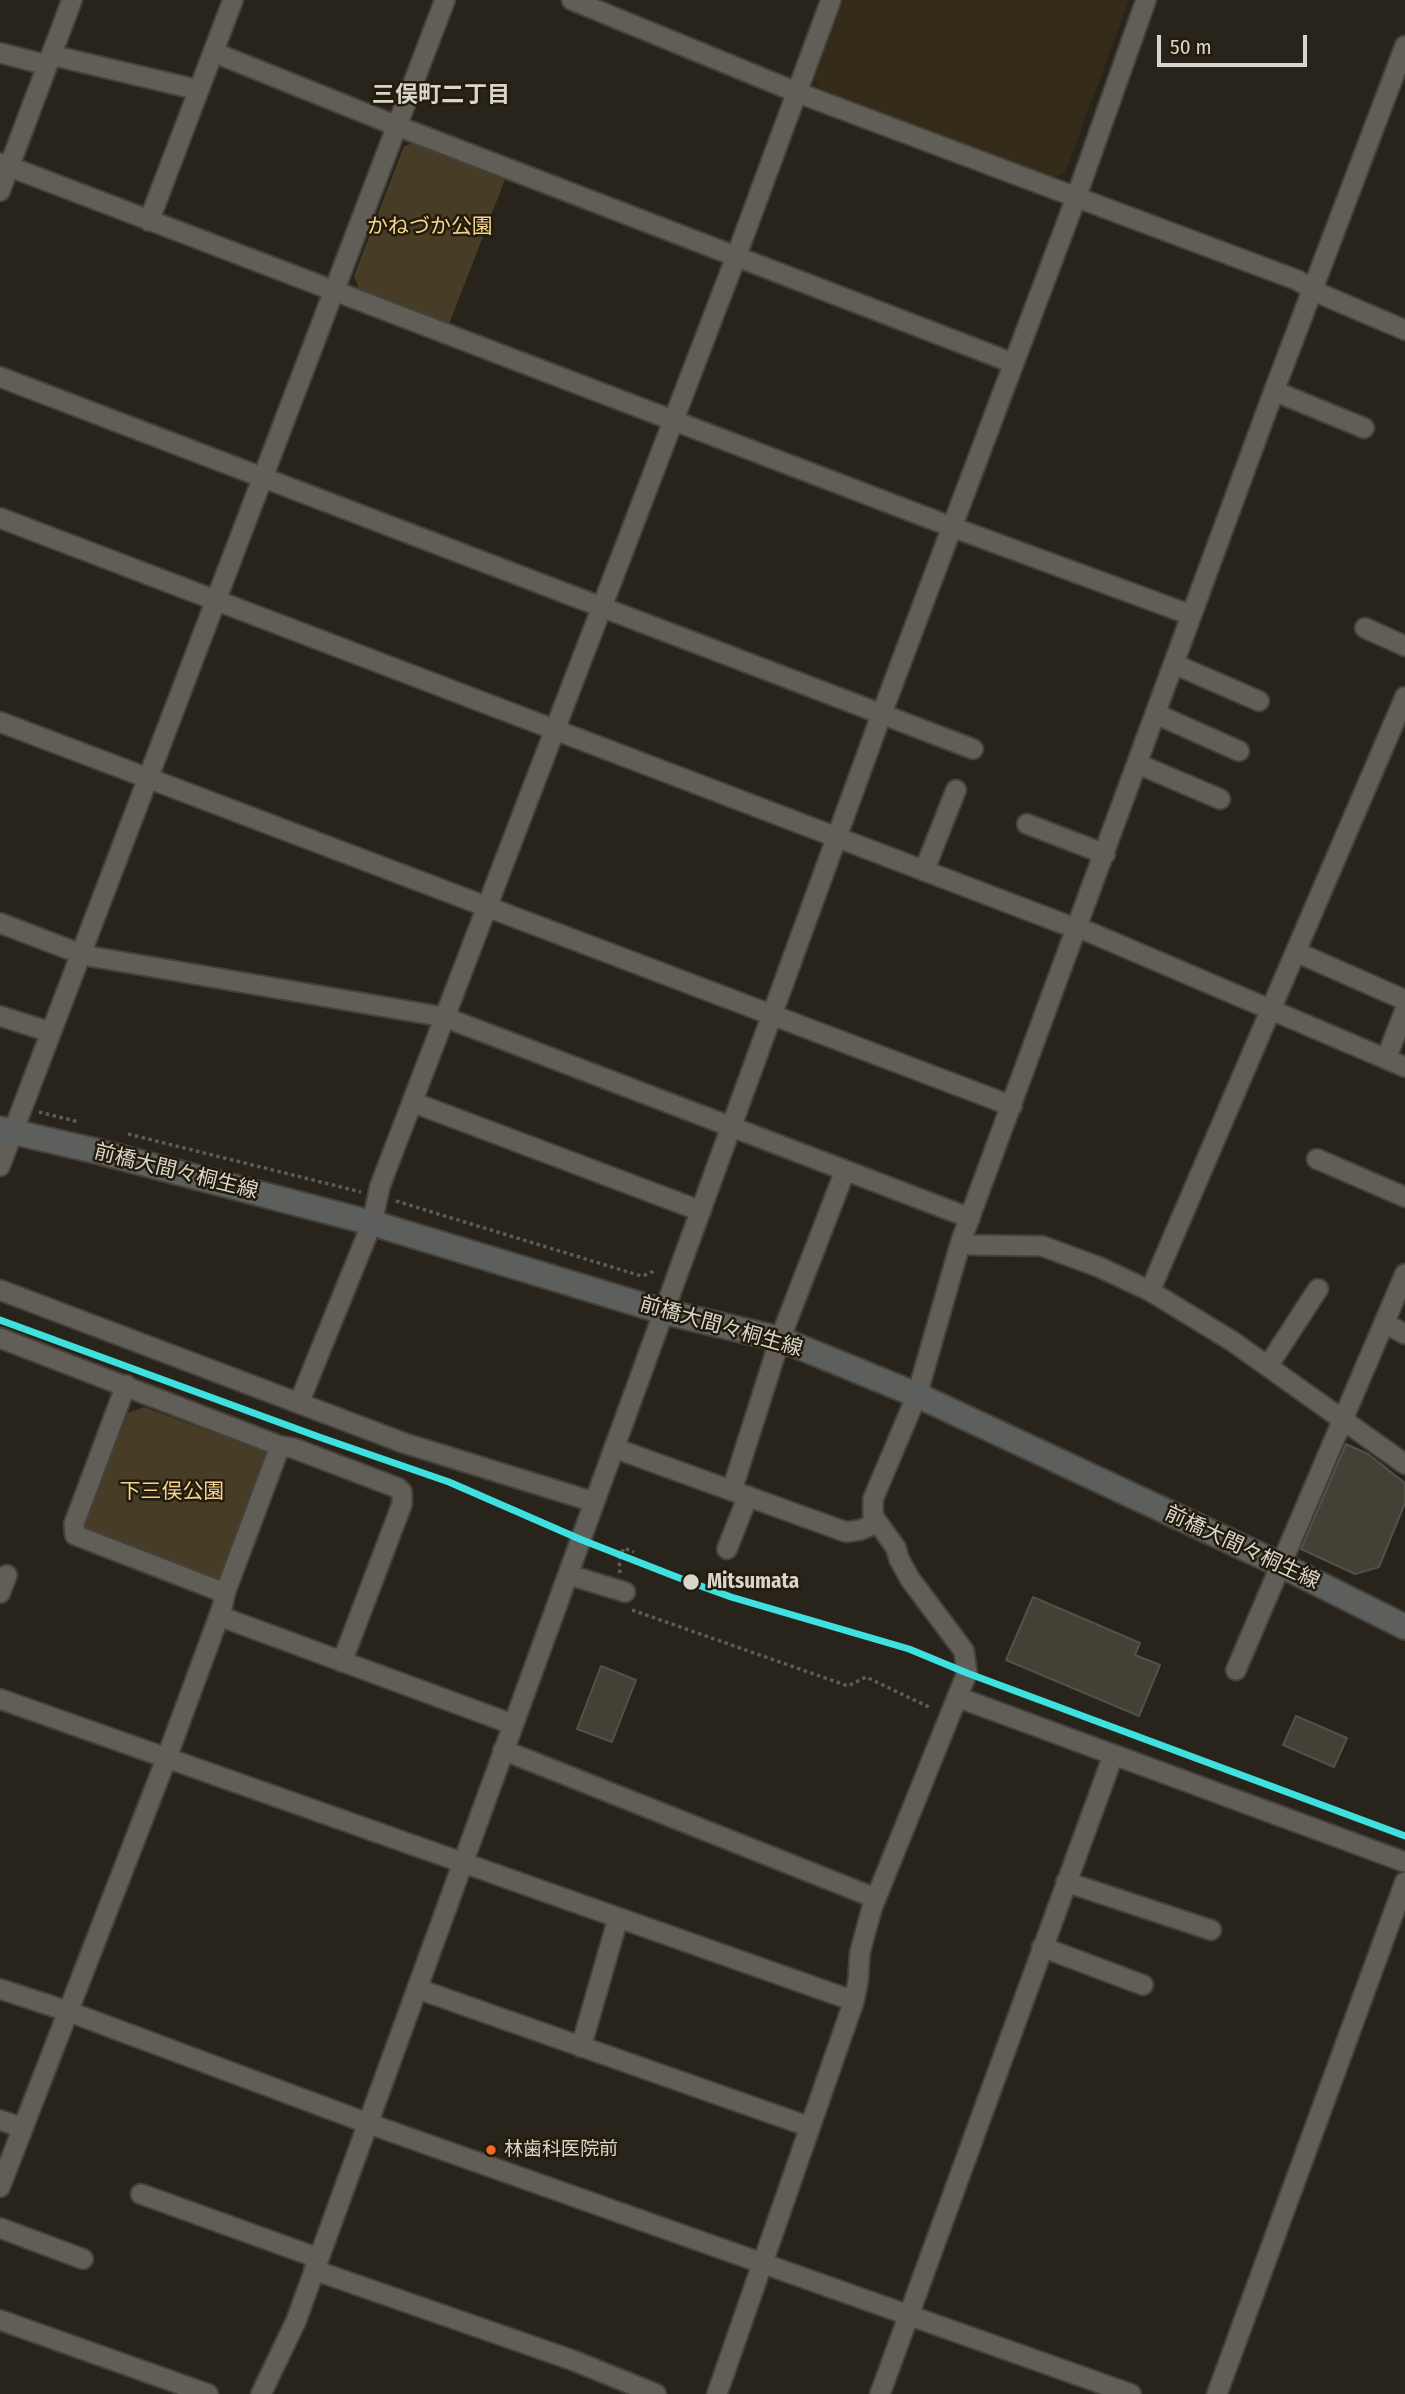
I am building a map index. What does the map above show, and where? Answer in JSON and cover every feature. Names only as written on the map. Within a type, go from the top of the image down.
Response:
[{"type":"main road","name":"前橋大間々桐生線","points":[[6,1131],[96,1151],[372,1223],[665,1312],[780,1339],[917,1395],[1281,1565],[1405,1627]]},
{"type":"street","points":[[0,191],[5,165],[72,0]]},
{"type":"street","points":[[149,220],[233,0]]},
{"type":"street","points":[[0,1166],[6,1131],[81,954],[444,0]]},
{"type":"street","points":[[572,0],[796,92],[1297,279],[1323,295],[1405,330]]},
{"type":"street","points":[[299,1403],[372,1223],[377,1196],[412,1102],[736,257],[831,0]]},
{"type":"street","points":[[261,2394],[296,2321],[882,713],[1076,198],[1146,0]]},
{"type":"street","points":[[717,2394],[854,2001],[860,1952],[875,1898],[967,1673],[964,1650],[910,1579],[896,1548],[873,1516],[873,1500],[917,1395],[961,1241],[1274,391],[1405,46]]},
{"type":"street","points":[[213,52],[397,126],[1013,363]]},
{"type":"street","points":[[0,53],[199,90]]},
{"type":"street","points":[[5,165],[952,527],[1191,615]]},
{"type":"street","points":[[0,377],[973,749]]},
{"type":"street","points":[[1274,391],[1364,428]]},
{"type":"street","points":[[0,518],[1089,932],[1405,1067]]},
{"type":"street","points":[[1365,628],[1405,646]]},
{"type":"street","points":[[1174,664],[1259,701]]},
{"type":"street","points":[[1150,1292],[1405,697]]},
{"type":"street","points":[[1156,714],[1239,751]]},
{"type":"street","points":[[0,722],[1012,1106]]},
{"type":"street","points":[[1138,764],[1220,799]]},
{"type":"street","points":[[924,871],[956,790]]},
{"type":"street","points":[[1027,824],[1105,854]]},
{"type":"street","points":[[0,923],[81,954],[444,1017],[970,1218]]},
{"type":"street","points":[[1296,952],[1405,1000]]},
{"type":"street","points":[[1386,1059],[1405,1010]]},
{"type":"street","points":[[0,1016],[50,1032]]},
{"type":"street","points":[[412,1102],[701,1211]]},
{"type":"street","points":[[1317,1159],[1405,1197]]},
{"type":"street","points":[[727,1549],[780,1339],[845,1171]]},
{"type":"street","points":[[961,1241],[972,1245],[1042,1247],[1099,1267],[1150,1292],[1233,1341],[1405,1464]]},
{"type":"street","points":[[1236,1671],[1405,1274]]},
{"type":"street","points":[[1268,1366],[1318,1289]]},
{"type":"street","points":[[0,1290],[404,1443],[594,1502]]},
{"type":"street","points":[[1384,1323],[1405,1334]]},
{"type":"street","points":[[0,1338],[280,1447],[293,1448],[398,1488],[402,1492],[402,1504],[342,1662]]},
{"type":"street","points":[[126,1385],[74,1524],[75,1535],[225,1593]]},
{"type":"street","points":[[0,2187],[167,1758],[280,1447]]},
{"type":"street","points":[[614,1448],[846,1532],[877,1523]]},
{"type":"street","points":[[579,1577],[628,1601]]},
{"type":"street","points":[[219,1616],[512,1724]]},
{"type":"street","points":[[957,1697],[1405,1862]]},
{"type":"street","points":[[0,1699],[854,2001]]},
{"type":"street","points":[[503,1750],[875,1898]]},
{"type":"street","points":[[880,2394],[1113,1756]]},
{"type":"street","points":[[1066,1882],[1211,1930]]},
{"type":"street","points":[[1217,2394],[1405,1882]]},
{"type":"street","points":[[581,2047],[617,1922],[621,1919]]},
{"type":"street","points":[[1042,1947],[1143,1985]]},
{"type":"street","points":[[0,1989],[1131,2394]]},
{"type":"street","points":[[418,1989],[810,2127]]},
{"type":"street","points":[[0,2120],[23,2128]]},
{"type":"street","points":[[141,2194],[656,2394]]},
{"type":"street","points":[[0,2228],[83,2259]]},
{"type":"street","points":[[0,2320],[208,2394]]},
{"type":"path","points":[[628,1601],[848,1686],[866,1677],[949,1716]]},
{"type":"shaded area","points":[[844,0],[1129,0],[1065,173],[1054,178],[819,88],[814,79]]},
{"type":"green space","name":"かねづか公園","points":[[416,142],[506,177],[449,324],[359,289],[354,276],[404,146]]},
{"type":"green space","name":"下三俣公園","points":[[144,1407],[268,1453],[221,1585],[82,1528],[128,1413]]},
{"type":"building","points":[[1346,1444],[1368,1454],[1405,1483],[1405,1503],[1379,1567],[1355,1574],[1301,1549]]},
{"type":"building","points":[[1033,1597],[1140,1643],[1135,1655],[1160,1665],[1139,1716],[1006,1660]]},
{"type":"building","points":[[601,1666],[636,1680],[612,1742],[577,1729]]},
{"type":"building","points":[[1296,1716],[1347,1738],[1334,1767],[1283,1745]]},
{"type":"transit line","points":[[0,1320],[449,1482],[582,1540],[687,1581],[731,1597],[909,1649],[1405,1836]]},
{"type":"place","name":"Mitsumata","points":[[691,1582]]},
{"type":"place","name":"林歯科医院前","points":[[491,2150]]},
{"type":"district","name":"三俣町二丁目","points":[[441,96]]}]
